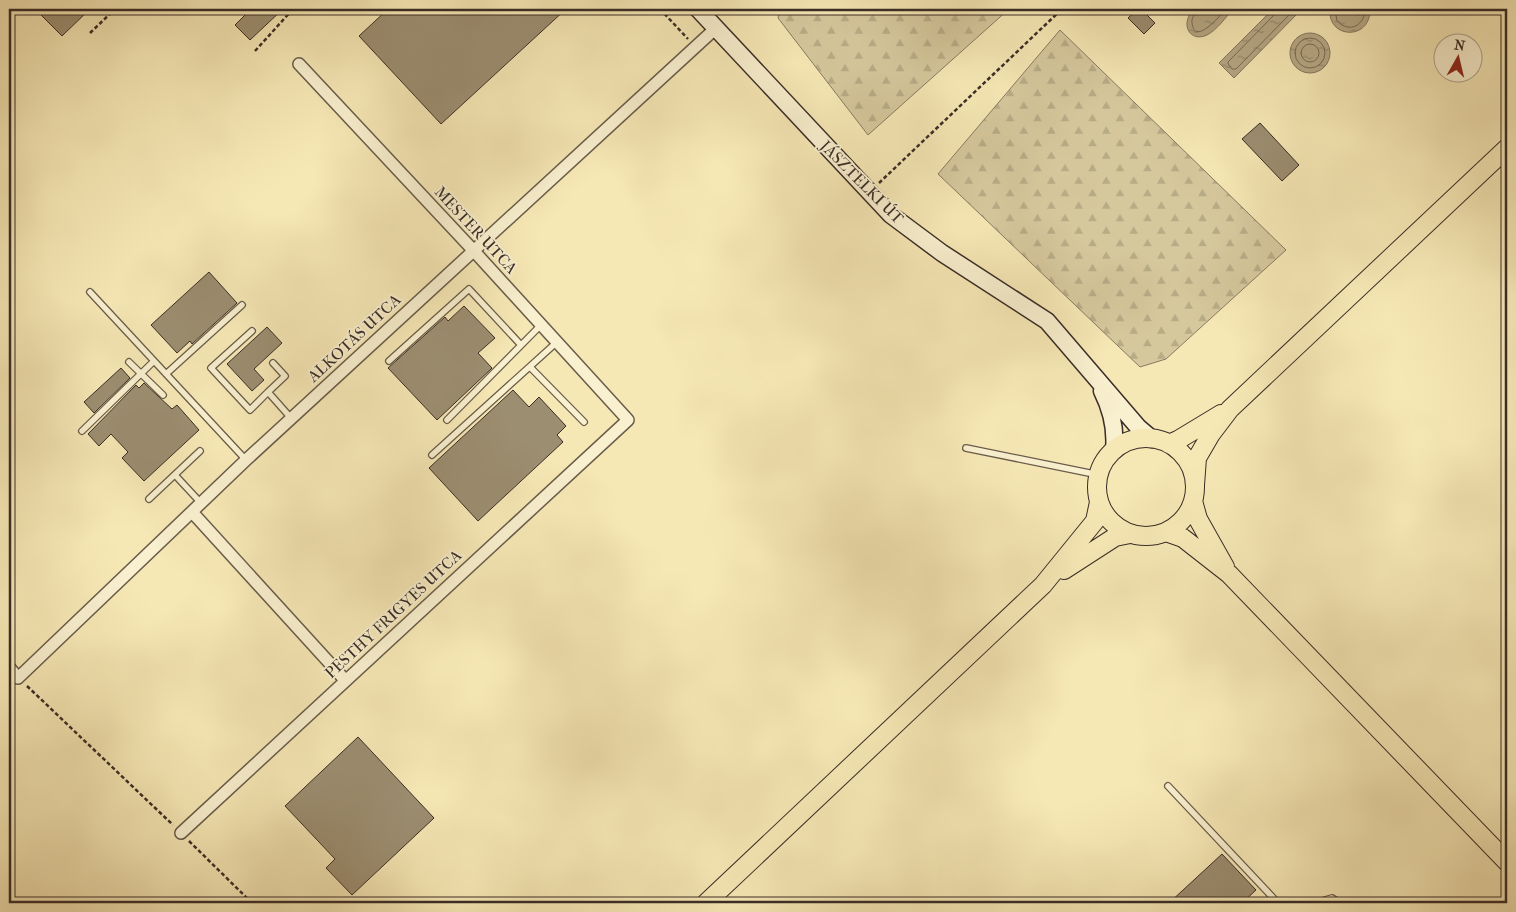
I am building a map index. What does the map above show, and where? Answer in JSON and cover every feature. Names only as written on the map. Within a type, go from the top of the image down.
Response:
[{"type":"main road","points":[[1099,502],[1106,515],[1117,527],[1130,534],[1155,536],[1166,532],[1178,524],[1188,514],[1194,493],[1198,458],[1211,434],[1230,409],[1507,148]]},
{"type":"main road","points":[[1169,444],[1230,409]]},
{"type":"main road","points":[[706,903],[1043,584],[1095,522],[1099,502],[1097,488],[1099,475],[1105,461],[1114,450],[1132,441],[1152,439],[1169,444],[1179,451],[1193,473],[1198,519],[1229,574]]},
{"type":"main road","points":[[1166,532],[1183,538],[1229,574],[1507,862]]},
{"type":"main road","points":[[1043,584],[1114,537],[1130,534]]},
{"type":"street","name":"JÁSZTELKI ÚT","points":[[698,9],[890,215],[942,253],[1047,321],[1138,427],[1152,439]]},
{"type":"street","name":"ALKOTÁS UTCA","points":[[18,678],[291,418],[716,28]]},
{"type":"street","name":"MESTER UTCA","points":[[299,64],[474,250],[628,420]]},
{"type":"street","name":"JÁSZTELKI ÚT","points":[[1092,372],[1108,402],[1116,438],[1114,450]]},
{"type":"street","name":"PESTHY FRIGYES UTCA","points":[[181,833],[628,420]]},
{"type":"street","points":[[192,512],[345,680]]},
{"type":"street","points":[[9,667],[18,678]]},
{"type":"lane","points":[[389,361],[469,289],[521,345]]},
{"type":"lane","points":[[90,292],[246,460]]},
{"type":"lane","points":[[166,374],[242,305]]},
{"type":"lane","points":[[446,420],[542,325]]},
{"type":"lane","points":[[252,331],[211,368],[250,410],[285,376],[273,363]]},
{"type":"lane","points":[[432,455],[557,342]]},
{"type":"lane","points":[[82,431],[154,361]]},
{"type":"lane","points":[[129,362],[163,395]]},
{"type":"lane","points":[[530,367],[584,422]]},
{"type":"lane","points":[[268,392],[291,418]]},
{"type":"lane","points":[[966,448],[1099,475]]},
{"type":"lane","points":[[149,500],[200,451]]},
{"type":"lane","points":[[175,476],[201,503]]},
{"type":"lane","points":[[1168,786],[1278,903]]},
{"type":"lane","points":[[1315,903],[1332,898],[1340,903]]},
{"type":"path","points":[[90,33],[115,9]]},
{"type":"path","points":[[255,51],[293,9]]},
{"type":"path","points":[[660,9],[691,42],[698,44]]},
{"type":"path","points":[[869,192],[1062,9]]},
{"type":"path","points":[[18,678],[252,903]]},
{"type":"green space","points":[[780,9],[1009,9],[868,135],[778,18]]},
{"type":"green space","points":[[1060,30],[1286,250],[1166,359],[1140,367],[938,174]]},
{"type":"water","points":[[1194,9],[1233,9],[1214,30],[1201,37],[1188,31],[1187,21]]},
{"type":"water","points":[[1273,9],[1302,9],[1234,78],[1219,63]]},
{"type":"water","points":[[1330,9],[1370,9],[1364,27],[1357,31],[1349,32],[1342,31],[1335,26],[1331,19]]},
{"type":"water","points":[[1314,33],[1321,36],[1327,42],[1330,53],[1329,61],[1321,70],[1314,73],[1306,73],[1299,70],[1291,61],[1290,49],[1293,42],[1302,34]]},
{"type":"building","points":[[35,9],[90,9],[62,36]]},
{"type":"building","points":[[251,9],[283,9],[250,40],[235,25]]},
{"type":"building","points":[[388,9],[566,9],[441,124],[359,36]]},
{"type":"building","points":[[1138,9],[1141,9],[1155,23],[1144,34],[1128,18]]},
{"type":"building","points":[[1260,123],[1299,165],[1282,181],[1242,139]]},
{"type":"building","points":[[209,272],[237,303],[192,344],[190,341],[177,353],[151,325]]},
{"type":"building","points":[[464,306],[495,338],[478,353],[492,368],[437,420],[388,368],[445,317],[448,321]]},
{"type":"building","points":[[267,327],[282,343],[254,369],[264,380],[252,391],[227,364]]},
{"type":"building","points":[[121,368],[130,378],[94,413],[84,402]]},
{"type":"building","points":[[144,383],[172,409],[177,405],[199,430],[144,481],[122,458],[128,452],[111,434],[99,446],[88,434],[136,385],[139,388]]},
{"type":"building","points":[[513,390],[529,407],[539,397],[566,426],[557,435],[563,442],[478,521],[429,468]]},
{"type":"building","points":[[358,737],[434,818],[352,895],[326,868],[335,859],[285,806]]},
{"type":"building","points":[[1222,854],[1256,890],[1242,903],[1169,903]]}]
